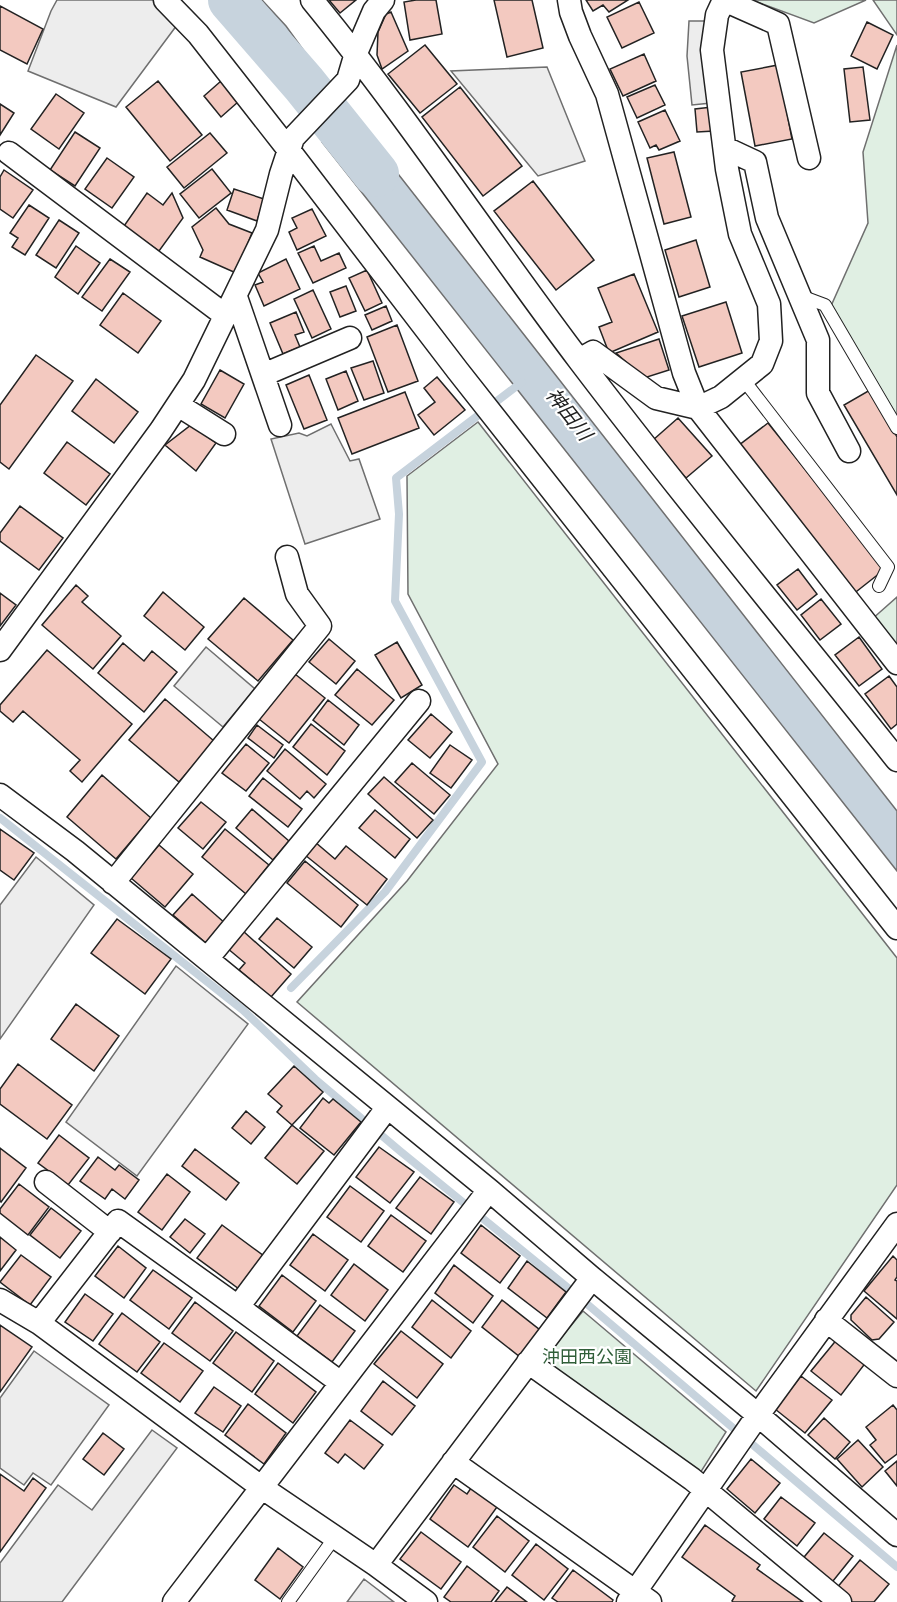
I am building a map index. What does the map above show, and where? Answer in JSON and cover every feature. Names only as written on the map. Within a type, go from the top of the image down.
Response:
[{"type":"street","points":[[165,0],[198,34],[291,143],[458,371],[897,928]]},
{"type":"street","points":[[312,0],[356,53],[579,360],[897,760]]},
{"type":"street","points":[[0,650],[194,380],[267,230],[291,143],[348,80],[356,53],[374,11],[383,0]]},
{"type":"street","points":[[569,0],[580,36],[607,94],[684,373],[698,408],[897,663]]},
{"type":"street","points":[[579,360],[593,352],[656,398],[698,408],[721,397],[762,364],[771,341],[769,304],[740,234],[725,148],[712,50],[717,15],[724,0],[778,24],[809,158]]},
{"type":"street","points":[[725,148],[756,162],[767,218],[818,340],[818,393],[849,451]]},
{"type":"street","points":[[9,153],[231,307],[263,375],[280,425]]},
{"type":"street","points":[[263,375],[350,338]]},
{"type":"street","points":[[178,405],[224,434]]},
{"type":"street","points":[[113,883],[320,626],[297,594],[287,557]]},
{"type":"street","points":[[207,959],[419,701]]},
{"type":"street","points":[[0,795],[75,851],[207,959],[378,1121],[748,1428],[897,1535]]},
{"type":"street","points":[[238,1306],[378,1121]]},
{"type":"street","points":[[46,1182],[110,1232]]},
{"type":"street","points":[[174,1602],[478,1203]]},
{"type":"street","points":[[39,1323],[118,1221],[341,1383]]},
{"type":"street","points":[[453,1462],[638,1598],[705,1490],[897,1224]]},
{"type":"street","points":[[376,1565],[582,1290]]},
{"type":"street","points":[[0,1300],[39,1323],[261,1487],[426,1602]]},
{"type":"street","points":[[826,1320],[897,1376]]},
{"type":"street","points":[[528,1362],[705,1490],[840,1602]]},
{"type":"lane","points":[[799,295],[825,305],[897,428]]},
{"type":"lane","points":[[743,379],[888,567],[879,586]]},
{"type":"lane","points":[[288,1602],[335,1538]]},
{"type":"green space","points":[[752,0],[866,0],[814,23]]},
{"type":"green space","points":[[873,0],[897,0],[897,35]]},
{"type":"green space","points":[[897,45],[897,416],[831,306],[868,223],[863,152]]},
{"type":"green space","points":[[478,422],[897,958],[897,1185],[756,1391],[297,1002],[407,881],[498,764],[408,594],[407,476]]},
{"type":"green space","points":[[897,597],[897,653],[871,620]]},
{"type":"green space","name":"沖田西公園","points":[[583,1311],[726,1432],[697,1478],[540,1363]]},
{"type":"shaded area","points":[[57,0],[153,0],[177,25],[116,107],[28,71]]},
{"type":"shaded area","points":[[689,21],[707,21],[711,103],[692,105],[687,56]]},
{"type":"shaded area","points":[[547,67],[585,161],[538,176],[451,71]]},
{"type":"shaded area","points":[[331,424],[350,461],[359,459],[380,519],[305,544],[271,439],[299,433],[307,436]]},
{"type":"shaded area","points":[[206,647],[255,689],[223,727],[174,686]]},
{"type":"shaded area","points":[[36,857],[94,905],[0,1039],[0,905]]},
{"type":"shaded area","points":[[176,966],[248,1024],[137,1176],[66,1122]]},
{"type":"shaded area","points":[[34,1351],[109,1405],[51,1485],[33,1473],[24,1485],[0,1468],[0,1398]]},
{"type":"shaded area","points":[[152,1430],[177,1448],[62,1602],[0,1602],[0,1563],[58,1485],[92,1510]]},
{"type":"shaded area","points":[[364,1579],[394,1602],[347,1602]]},
{"type":"water","points":[[210,0],[262,0],[286,26],[320,73],[298,103]]},
{"type":"water","points":[[348,110],[897,811],[897,871],[322,142]]},
{"type":"building","points":[[329,0],[356,0],[340,13]]},
{"type":"building","points":[[436,0],[442,34],[410,40],[404,2]]},
{"type":"building","points":[[494,0],[532,0],[543,48],[507,57]]},
{"type":"building","points":[[586,0],[628,0],[609,12],[603,5],[593,11]]},
{"type":"building","points":[[639,2],[654,33],[622,48],[607,17]]},
{"type":"building","points":[[0,6],[43,29],[27,64],[0,50]]},
{"type":"building","points":[[391,12],[408,51],[382,69],[377,55],[378,32],[386,14]]},
{"type":"building","points":[[867,22],[893,35],[877,69],[851,56]]},
{"type":"building","points":[[425,45],[457,84],[420,113],[388,74]]},
{"type":"building","points":[[644,54],[656,81],[623,96],[610,69]]},
{"type":"building","points":[[778,65],[792,139],[755,146],[741,72]]},
{"type":"building","points":[[863,67],[870,120],[850,122],[844,69]]},
{"type":"building","points":[[158,81],[202,135],[170,161],[126,107]]},
{"type":"building","points":[[221,81],[238,102],[221,117],[204,96]]},
{"type":"building","points":[[655,85],[665,105],[637,118],[627,97]]},
{"type":"building","points":[[460,87],[522,166],[483,196],[422,117]]},
{"type":"building","points":[[56,94],[84,113],[59,149],[31,129]]},
{"type":"building","points":[[0,104],[14,113],[0,135]]},
{"type":"building","points":[[712,107],[714,131],[697,132],[695,109]]},
{"type":"building","points":[[665,110],[680,141],[659,150],[656,145],[650,148],[638,122]]},
{"type":"building","points":[[75,132],[100,148],[75,186],[50,170]]},
{"type":"building","points":[[210,133],[227,153],[184,188],[167,167]]},
{"type":"building","points":[[674,152],[691,217],[664,224],[647,158]]},
{"type":"building","points":[[107,158],[134,177],[112,208],[85,189]]},
{"type":"building","points":[[212,169],[231,193],[199,218],[180,194]]},
{"type":"building","points":[[4,170],[33,190],[13,218],[0,209],[0,177]]},
{"type":"building","points":[[533,181],[594,260],[556,290],[494,211]]},
{"type":"building","points":[[234,189],[264,199],[257,221],[227,210]]},
{"type":"building","points":[[147,193],[163,205],[172,193],[183,218],[159,251],[124,226]]},
{"type":"building","points":[[29,205],[49,218],[25,255],[12,247],[18,238],[10,233]]},
{"type":"building","points":[[216,208],[229,224],[252,233],[236,273],[200,257],[203,250],[192,227]]},
{"type":"building","points":[[312,209],[326,236],[297,250],[289,232],[297,228],[292,218]]},
{"type":"building","points":[[59,220],[79,233],[56,268],[36,255]]},
{"type":"building","points":[[696,240],[710,287],[679,297],[665,250]]},
{"type":"building","points":[[76,246],[100,263],[78,294],[55,277]]},
{"type":"building","points":[[314,246],[321,261],[339,253],[346,268],[313,283],[298,253]]},
{"type":"building","points":[[110,259],[130,272],[102,311],[82,297]]},
{"type":"building","points":[[286,259],[300,289],[264,306],[255,285],[263,282],[258,273]]},
{"type":"building","points":[[367,270],[382,303],[365,311],[349,278]]},
{"type":"building","points":[[634,274],[658,332],[609,353],[599,327],[612,322],[598,288]]},
{"type":"building","points":[[346,286],[356,311],[340,317],[330,292]]},
{"type":"building","points":[[313,290],[331,329],[312,338],[294,299]]},
{"type":"building","points":[[123,293],[161,321],[138,353],[100,325]]},
{"type":"building","points":[[726,302],[742,353],[699,367],[682,316]]},
{"type":"building","points":[[386,306],[392,321],[372,330],[365,315]]},
{"type":"building","points":[[296,312],[304,332],[295,335],[300,347],[283,354],[270,323]]},
{"type":"building","points":[[397,325],[418,381],[388,392],[367,337]]},
{"type":"building","points":[[659,339],[669,370],[644,378],[616,353]]},
{"type":"building","points":[[36,355],[73,381],[9,469],[0,462],[0,405]]},
{"type":"building","points":[[373,361],[384,393],[364,400],[351,368]]},
{"type":"building","points":[[220,370],[244,384],[225,418],[201,404]]},
{"type":"building","points":[[346,371],[358,401],[338,410],[326,379]]},
{"type":"building","points":[[309,375],[327,420],[304,429],[286,385]]},
{"type":"building","points":[[437,377],[465,410],[434,435],[418,415],[435,402],[424,388]]},
{"type":"building","points":[[96,379],[138,412],[114,443],[72,411]]},
{"type":"building","points":[[870,390],[897,437],[897,495],[844,405]]},
{"type":"building","points":[[405,392],[419,428],[352,454],[338,418]]},
{"type":"building","points":[[678,418],[712,456],[686,478],[653,440]]},
{"type":"building","points":[[768,423],[885,569],[852,595],[734,449]]},
{"type":"building","points":[[191,425],[216,443],[196,471],[165,445]]},
{"type":"building","points":[[67,442],[110,474],[86,505],[44,473]]},
{"type":"building","points":[[20,506],[63,538],[39,570],[0,541],[0,533]]},
{"type":"building","points":[[798,569],[817,594],[797,610],[777,585]]},
{"type":"building","points":[[76,585],[88,596],[82,602],[121,636],[93,669],[42,625]]},
{"type":"building","points":[[163,592],[204,627],[185,650],[144,616]]},
{"type":"building","points":[[0,593],[16,605],[0,626]]},
{"type":"building","points":[[244,598],[293,640],[258,681],[208,639]]},
{"type":"building","points":[[821,599],[841,624],[820,640],[801,615]]},
{"type":"building","points":[[859,637],[882,669],[859,686],[835,655]]},
{"type":"building","points":[[329,639],[355,661],[336,684],[309,662]]},
{"type":"building","points":[[397,642],[422,685],[401,698],[375,655]]},
{"type":"building","points":[[123,643],[144,661],[152,651],[177,672],[144,712],[98,673]]},
{"type":"building","points":[[47,650],[132,724],[82,782],[70,771],[80,760],[23,711],[13,722],[0,711],[0,705]]},
{"type":"building","points":[[357,669],[394,700],[372,725],[335,695]]},
{"type":"building","points":[[295,674],[325,698],[289,743],[259,719]]},
{"type":"building","points":[[889,676],[897,687],[897,724],[891,729],[865,694]]},
{"type":"building","points":[[165,699],[214,741],[179,782],[129,740]]},
{"type":"building","points":[[328,700],[359,725],[344,745],[313,720]]},
{"type":"building","points":[[431,714],[452,732],[430,758],[408,740]]},
{"type":"building","points":[[311,724],[345,751],[327,775],[293,747]]},
{"type":"building","points":[[257,725],[283,745],[274,758],[248,738]]},
{"type":"building","points":[[246,744],[269,763],[246,791],[222,773]]},
{"type":"building","points":[[450,745],[472,760],[451,788],[430,773]]},
{"type":"building","points":[[285,749],[326,784],[314,798],[307,791],[300,799],[267,771]]},
{"type":"building","points":[[412,763],[450,795],[434,814],[395,782]]},
{"type":"building","points":[[102,775],[151,818],[116,859],[67,817]]},
{"type":"building","points":[[384,777],[433,820],[417,838],[368,794]]},
{"type":"building","points":[[263,778],[302,809],[288,827],[249,796]]},
{"type":"building","points":[[201,802],[226,822],[203,849],[178,828]]},
{"type":"building","points":[[252,809],[289,841],[273,860],[236,828]]},
{"type":"building","points":[[375,810],[410,839],[395,858],[359,828]]},
{"type":"building","points":[[0,829],[34,853],[14,880],[0,870]]},
{"type":"building","points":[[225,829],[269,865],[246,894],[202,857]]},
{"type":"building","points":[[315,842],[335,859],[346,846],[387,879],[367,905],[305,855]]},
{"type":"building","points":[[159,845],[193,874],[165,907],[131,878]]},
{"type":"building","points":[[305,861],[358,905],[341,927],[287,883]]},
{"type":"building","points":[[192,894],[226,924],[208,945],[173,915]]},
{"type":"building","points":[[277,918],[312,947],[294,968],[259,939]]},
{"type":"building","points":[[117,919],[171,959],[145,994],[91,953]]},
{"type":"building","points":[[243,931],[291,974],[271,997],[239,970],[245,963],[227,948]]},
{"type":"building","points":[[76,1004],[119,1036],[94,1071],[51,1039]]},
{"type":"building","points":[[18,1064],[72,1105],[47,1139],[0,1104],[0,1089]]},
{"type":"building","points":[[294,1066],[323,1092],[292,1125],[277,1112],[282,1106],[268,1094]]},
{"type":"building","points":[[323,1098],[329,1103],[333,1099],[361,1122],[334,1155],[300,1128]]},
{"type":"building","points":[[246,1111],[265,1127],[251,1144],[232,1128]]},
{"type":"building","points":[[292,1125],[324,1151],[297,1184],[265,1158]]},
{"type":"building","points":[[59,1135],[89,1158],[68,1185],[38,1163]]},
{"type":"building","points":[[379,1147],[414,1172],[390,1203],[356,1177]]},
{"type":"building","points":[[0,1148],[26,1168],[1,1202],[0,1201]]},
{"type":"building","points":[[195,1149],[239,1183],[226,1200],[182,1166]]},
{"type":"building","points":[[98,1157],[115,1170],[119,1165],[139,1180],[125,1199],[112,1189],[105,1199],[80,1181]]},
{"type":"building","points":[[167,1174],[190,1192],[162,1230],[138,1212]]},
{"type":"building","points":[[420,1177],[454,1202],[431,1234],[396,1208]]},
{"type":"building","points":[[19,1184],[49,1207],[28,1235],[0,1213],[0,1209]]},
{"type":"building","points":[[350,1186],[384,1211],[361,1242],[327,1217]]},
{"type":"building","points":[[51,1208],[81,1231],[60,1258],[30,1235]]},
{"type":"building","points":[[391,1215],[426,1241],[403,1272],[368,1246]]},
{"type":"building","points":[[185,1219],[205,1234],[190,1253],[170,1237]]},
{"type":"building","points":[[222,1225],[264,1256],[239,1289],[197,1258]]},
{"type":"building","points":[[481,1225],[520,1256],[500,1283],[461,1253]]},
{"type":"building","points":[[313,1234],[348,1260],[325,1291],[290,1265]]},
{"type":"building","points":[[0,1237],[16,1250],[0,1271]]},
{"type":"building","points":[[118,1246],[146,1268],[124,1298],[95,1276]]},
{"type":"building","points":[[21,1255],[51,1277],[30,1305],[0,1282]]},
{"type":"building","points":[[893,1256],[897,1260],[895,1280],[897,1281],[897,1319],[864,1291]]},
{"type":"building","points":[[527,1261],[566,1292],[547,1318],[508,1288]]},
{"type":"building","points":[[354,1264],[388,1290],[365,1321],[331,1295]]},
{"type":"building","points":[[454,1265],[493,1296],[473,1323],[435,1293]]},
{"type":"building","points":[[153,1270],[192,1298],[169,1329],[130,1300]]},
{"type":"building","points":[[282,1275],[316,1301],[293,1332],[259,1306]]},
{"type":"building","points":[[85,1294],[113,1314],[93,1341],[65,1322]]},
{"type":"building","points":[[866,1297],[894,1322],[879,1339],[872,1340],[851,1320],[851,1315]]},
{"type":"building","points":[[432,1300],[471,1331],[451,1358],[412,1327]]},
{"type":"building","points":[[502,1300],[540,1330],[520,1357],[482,1327]]},
{"type":"building","points":[[195,1302],[233,1331],[210,1361],[172,1333]]},
{"type":"building","points":[[320,1305],[355,1331],[332,1362],[297,1336]]},
{"type":"building","points":[[122,1313],[160,1342],[137,1372],[99,1344]]},
{"type":"building","points":[[0,1325],[32,1347],[0,1392]]},
{"type":"building","points":[[401,1331],[443,1364],[417,1398],[374,1364]]},
{"type":"building","points":[[236,1332],[274,1361],[252,1392],[213,1363]]},
{"type":"building","points":[[838,1338],[867,1361],[841,1395],[811,1371]]},
{"type":"building","points":[[164,1343],[203,1371],[180,1402],[141,1373]]},
{"type":"building","points":[[278,1363],[316,1392],[293,1423],[255,1394]]},
{"type":"building","points":[[801,1376],[832,1400],[805,1433],[775,1409]]},
{"type":"building","points":[[383,1381],[415,1406],[392,1435],[361,1411]]},
{"type":"building","points":[[214,1387],[241,1406],[223,1432],[195,1413]]},
{"type":"building","points":[[248,1404],[286,1433],[264,1464],[225,1435]]},
{"type":"building","points":[[893,1405],[897,1410],[897,1454],[885,1463],[870,1445],[876,1440],[866,1427]]},
{"type":"building","points":[[824,1418],[850,1442],[835,1459],[808,1435]]},
{"type":"building","points":[[350,1420],[383,1445],[364,1469],[345,1454],[338,1463],[325,1453]]},
{"type":"building","points":[[103,1433],[124,1449],[104,1475],[83,1459]]},
{"type":"building","points":[[858,1440],[883,1467],[862,1487],[837,1459]]},
{"type":"building","points":[[751,1459],[780,1483],[755,1513],[727,1489]]},
{"type":"building","points":[[897,1461],[897,1486],[885,1471]]},
{"type":"building","points":[[0,1474],[24,1491],[33,1478],[46,1488],[0,1552]]},
{"type":"building","points":[[454,1485],[467,1494],[471,1488],[497,1507],[468,1547],[430,1519]]},
{"type":"building","points":[[781,1497],[815,1523],[797,1546],[764,1519]]},
{"type":"building","points":[[497,1516],[529,1541],[505,1572],[473,1547]]},
{"type":"building","points":[[705,1525],[760,1565],[757,1569],[803,1602],[733,1602],[735,1596],[682,1557]]},
{"type":"building","points":[[421,1532],[461,1562],[441,1589],[400,1559]]},
{"type":"building","points":[[824,1533],[853,1556],[829,1586],[800,1562]]},
{"type":"building","points":[[536,1544],[568,1569],[544,1600],[512,1575]]},
{"type":"building","points":[[278,1548],[303,1567],[280,1599],[255,1580]]},
{"type":"building","points":[[860,1560],[889,1584],[874,1602],[851,1602],[836,1589]]},
{"type":"building","points":[[467,1566],[499,1591],[491,1602],[451,1602],[444,1597]]},
{"type":"building","points":[[573,1570],[613,1600],[612,1602],[558,1602],[552,1598]]},
{"type":"building","points":[[507,1587],[527,1602],[495,1602]]},
{"type":"waterway","name":"神田川","points":[[231,0],[304,84],[376,174]]},
{"type":"waterway","points":[[291,988],[385,892],[482,762],[395,601],[399,514],[396,478],[522,382]]},
{"type":"waterway","points":[[0,818],[243,1010],[315,1079],[567,1287],[897,1567]]}]
